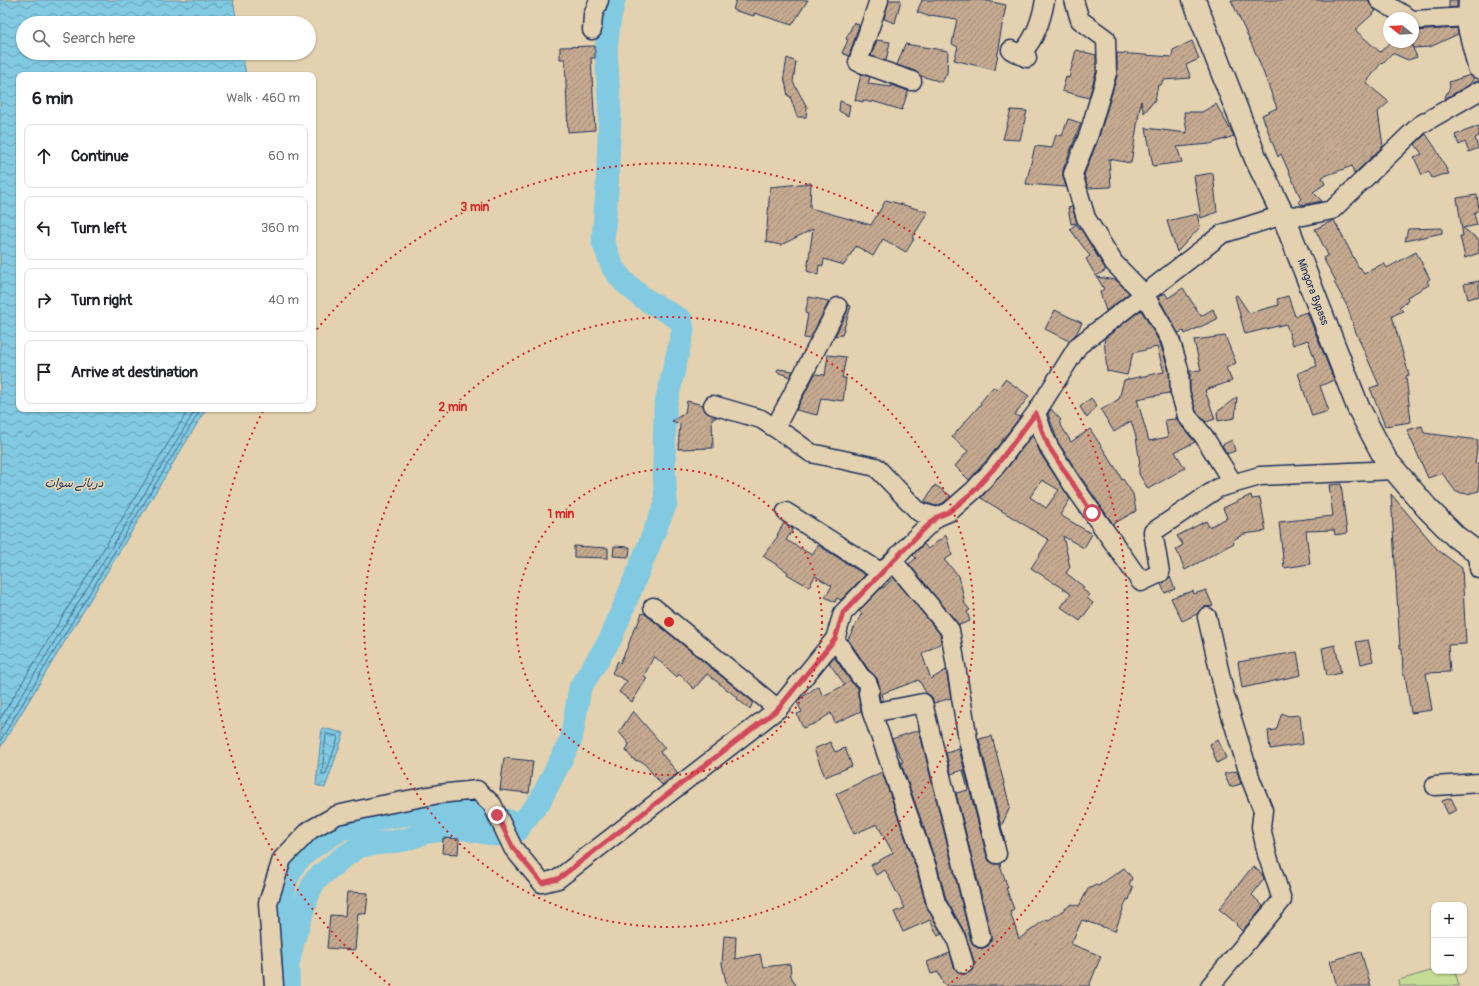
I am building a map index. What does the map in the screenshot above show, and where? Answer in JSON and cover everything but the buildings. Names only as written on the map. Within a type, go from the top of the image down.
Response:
[{"type":"main road","name":"Mingora Bypass","points":[[1194,0],[1256,159],[1283,215],[1358,407],[1386,460],[1427,508],[1456,537],[1479,554]]},
{"type":"main road","points":[[1469,9],[1469,27],[1479,66]]},
{"type":"street","points":[[592,30],[593,16],[599,0]]},
{"type":"street","points":[[879,0],[858,62],[912,81]]},
{"type":"street","points":[[1011,50],[1027,58],[1024,50],[1030,44],[1042,14],[1045,0]]},
{"type":"street","points":[[1074,0],[1080,20],[1106,39],[1107,73],[1089,134],[1073,174],[1086,218],[1114,263],[1144,294],[1170,338],[1179,369],[1180,392],[1187,416],[1203,434],[1234,483]]},
{"type":"street","points":[[1379,0],[1399,12]]},
{"type":"street","points":[[1419,19],[1469,9]]},
{"type":"street","points":[[274,986],[268,903],[282,859],[310,830],[337,815],[382,804],[438,794],[477,790],[492,804],[513,848],[542,883],[558,879],[778,709],[835,639],[843,613],[918,535],[937,517],[949,512],[973,492],[996,466],[1036,413],[1078,346],[1222,234],[1283,215],[1303,216],[1332,210],[1420,126],[1479,91]]},
{"type":"street","points":[[774,428],[838,307]]},
{"type":"street","points":[[713,405],[761,419],[811,453],[876,467],[919,512],[937,517]]},
{"type":"street","points":[[1036,413],[1049,447],[1071,482],[1141,582],[1160,573],[1153,532],[1218,488],[1260,476],[1395,470]]},
{"type":"street","points":[[786,512],[887,567],[950,630],[968,740],[997,854]]},
{"type":"street","points":[[1479,554],[1479,569]]},
{"type":"street","points":[[653,607],[778,709]]},
{"type":"street","points":[[1207,617],[1225,696],[1251,780],[1263,810],[1261,827],[1267,854],[1282,900],[1210,986]]},
{"type":"street","points":[[835,639],[860,676],[867,682],[870,689],[868,694],[872,713],[926,868],[936,903],[956,938],[964,964]]},
{"type":"street","points":[[872,713],[924,703],[981,938]]},
{"type":"street","points":[[1435,786],[1479,782]]},
{"type":"street","points":[[260,986],[271,958]]},
{"type":"green space","points":[[1431,971],[1431,974],[1456,974],[1459,986],[1400,986],[1399,980]]},
{"type":"water","name":"دریائے سوات","points":[[0,0],[233,0],[236,16],[16,16],[16,60],[243,60],[245,72],[16,72],[16,412],[204,412],[0,748]]},
{"type":"water","points":[[322,728],[344,733],[325,788],[316,785]]},
{"type":"waterway","points":[[288,986],[288,964],[294,938],[284,923],[282,906],[286,880],[295,863],[310,849],[341,829],[388,817],[443,809],[481,814],[521,824],[540,801],[571,740],[580,688],[611,638],[666,503],[664,467],[665,408],[683,330],[681,320],[643,298],[623,281],[613,268],[603,242],[610,114],[606,51],[609,23],[614,0]]},
{"type":"waterway","points":[[294,938],[308,895],[315,880],[342,858],[360,846],[405,840],[427,832],[460,828],[496,835],[518,830],[521,824]]},
{"type":"route","points":[[497,815],[513,848],[542,883],[558,879],[778,709],[835,639],[843,613],[937,517],[949,512],[973,492],[996,466],[1036,413],[1049,447],[1092,513]]}]
